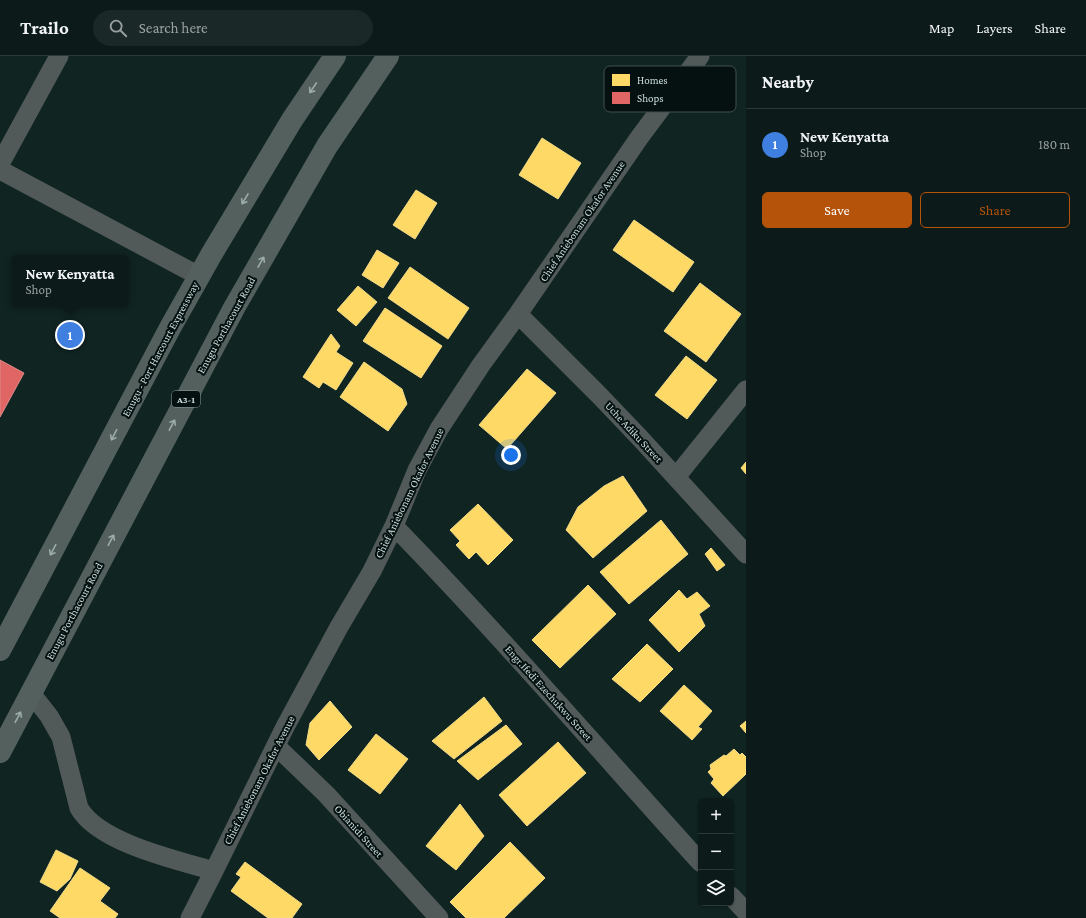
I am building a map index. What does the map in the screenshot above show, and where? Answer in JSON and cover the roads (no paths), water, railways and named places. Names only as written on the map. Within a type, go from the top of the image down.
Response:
[{"type":"highway","name":"Enugu - Port Harcourt Expressway","points":[[0,650],[166,335],[199,276],[292,120],[335,56]]},
{"type":"highway","name":"Enugu Porthacourt Road","points":[[0,752],[234,308],[327,146],[388,56]]},
{"type":"street","points":[[0,164],[59,56]]},
{"type":"street","name":"Chief Aniebonam Okafor Avenue","points":[[693,66],[700,56]]},
{"type":"street","name":"Chief Aniebonam Okafor Avenue","points":[[190,918],[276,746],[339,627],[372,570],[394,526],[417,470],[438,429],[481,365],[658,112]]},
{"type":"street","points":[[0,170],[199,276]]},
{"type":"street","name":"Uche Adiku Street","points":[[518,314],[600,396],[746,554]]},
{"type":"street","points":[[676,478],[746,390]]},
{"type":"street","name":"Engr.Ifedi Ezechukwu Street","points":[[394,526],[494,632],[698,861]]},
{"type":"street","points":[[30,693],[49,716],[61,737],[79,808],[86,818],[127,844],[214,871]]},
{"type":"street","name":"Obianidi Street","points":[[276,746],[326,794],[440,918]]},
{"type":"street","points":[[734,899],[746,912]]},
{"type":"place","name":"New Kenyatta","points":[[70,335]]}]
